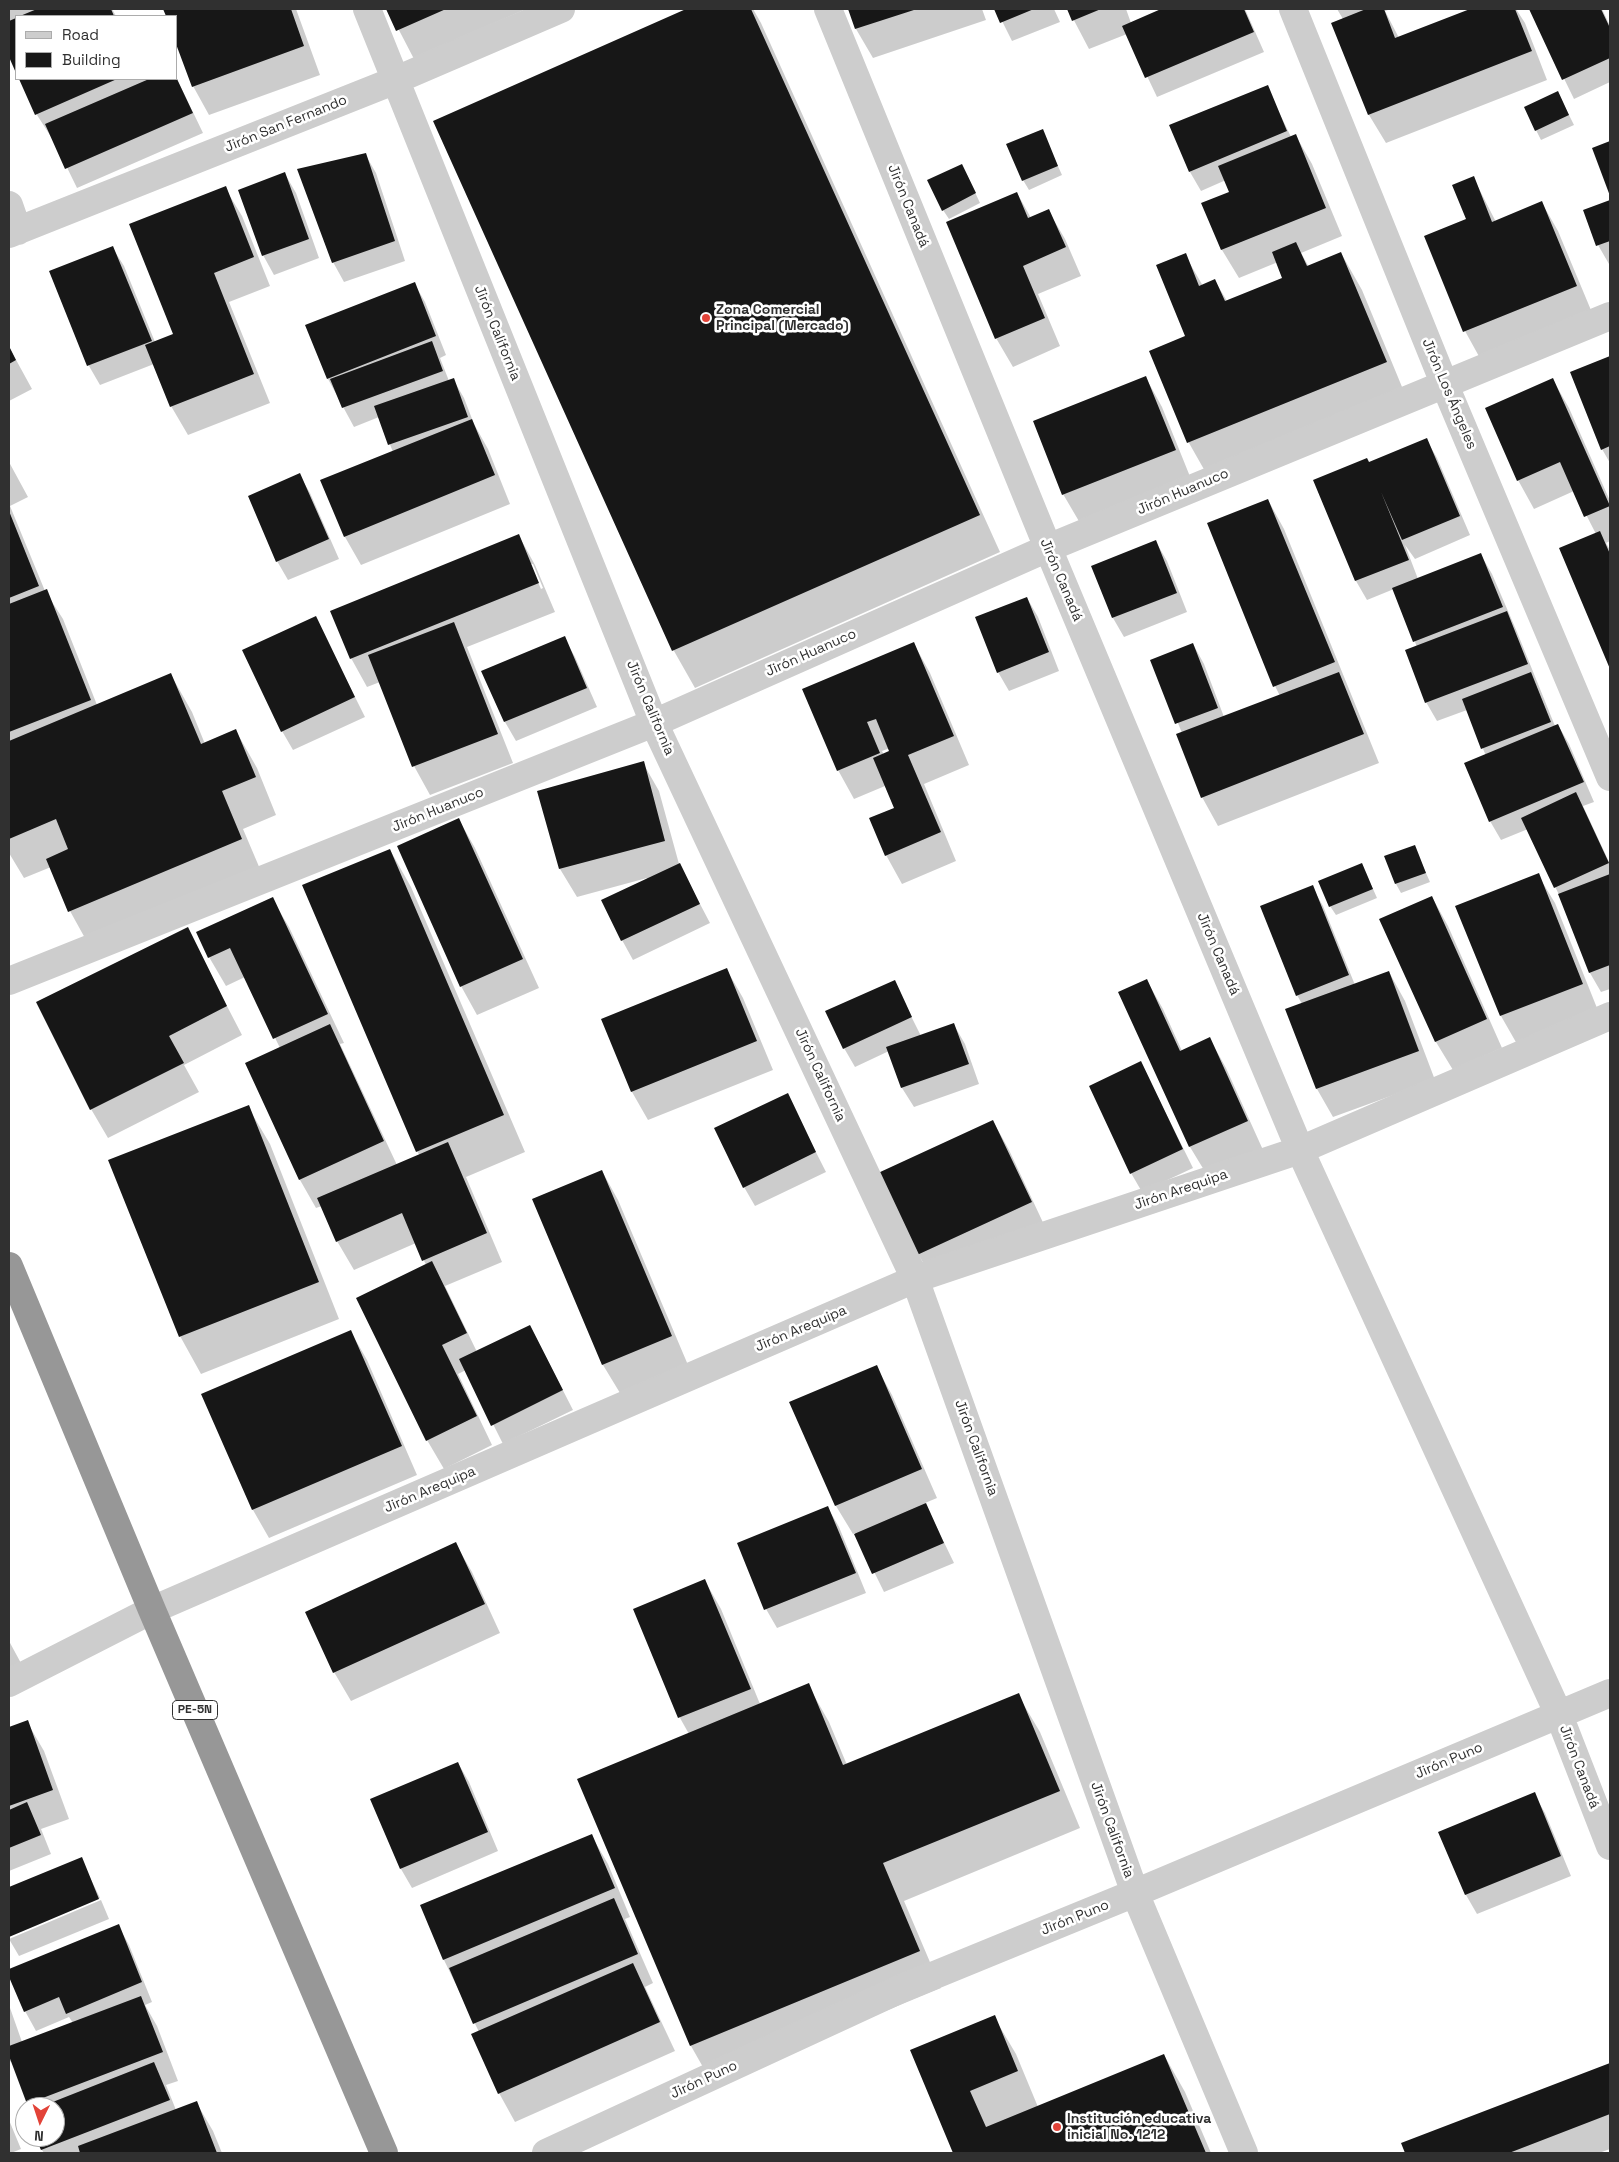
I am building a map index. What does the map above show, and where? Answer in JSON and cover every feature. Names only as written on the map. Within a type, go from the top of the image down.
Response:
[{"type":"highway","name":"PE-5N","points":[[9,1266],[152,1610],[384,2153]]},
{"type":"street","name":"Jirón California","points":[[366,9],[654,723],[915,1279],[1135,1893],[1244,2153]]},
{"type":"street","name":"Jirón San Fernando","points":[[13,232],[396,80],[561,9]]},
{"type":"street","name":"Jirón Canadá","points":[[828,9],[1048,548],[1300,1150],[1559,1715],[1610,1846]]},
{"type":"street","name":"Jirón Los Ángeles","points":[[1292,9],[1444,383],[1610,777]]},
{"type":"street","points":[[9,205],[13,232]]},
{"type":"street","name":"Jirón Huanuco","points":[[9,981],[654,723],[1048,548],[1610,316]]},
{"type":"street","name":"Jirón Arequipa","points":[[9,1683],[152,1610],[915,1279],[1300,1150],[1610,1016]]},
{"type":"street","points":[[9,1676],[152,1610]]},
{"type":"street","name":"Jirón Puno","points":[[546,2153],[903,1988],[1135,1893],[1610,1693]]},
{"type":"building","points":[[37,9],[111,9],[114,15],[22,15]]},
{"type":"building","points":[[163,9],[291,9],[304,46],[192,87],[178,49],[178,15],[166,15]]},
{"type":"building","points":[[386,9],[446,9],[396,31]]},
{"type":"building","name":"Zona Comercial Principal (Mercado)","points":[[686,9],[751,9],[980,515],[672,651],[433,121]]},
{"type":"building","points":[[848,9],[917,9],[855,29]]},
{"type":"building","points":[[994,9],[1034,9],[1000,23]]},
{"type":"building","points":[[1067,9],[1101,9],[1072,21]]},
{"type":"building","points":[[1161,9],[1244,9],[1254,32],[1145,78],[1122,26]]},
{"type":"building","points":[[1366,9],[1384,9],[1395,38],[1470,9],[1515,9],[1532,51],[1368,115],[1331,23]]},
{"type":"building","points":[[1529,9],[1601,9],[1610,28],[1610,58],[1562,80]]},
{"type":"building","points":[[15,18],[15,71],[9,57],[9,21]]},
{"type":"building","points":[[19,80],[115,80],[35,115]]},
{"type":"building","points":[[147,80],[177,80],[193,113],[65,169],[45,124]]},
{"type":"building","points":[[1268,85],[1287,131],[1189,172],[1169,125]]},
{"type":"building","points":[[1558,91],[1569,115],[1535,131],[1524,107]]},
{"type":"building","points":[[1043,129],[1058,166],[1022,181],[1006,144]]},
{"type":"building","points":[[1296,134],[1326,208],[1221,250],[1201,203],[1229,192],[1218,166]]},
{"type":"building","points":[[1610,141],[1610,196],[1592,148]]},
{"type":"building","points":[[366,153],[395,241],[332,263],[297,169]]},
{"type":"building","points":[[962,164],[976,193],[942,211],[927,180]]},
{"type":"building","points":[[285,172],[309,239],[262,256],[238,190]]},
{"type":"building","points":[[1474,176],[1492,222],[1542,201],[1577,286],[1463,332],[1424,236],[1466,219],[1452,185]]},
{"type":"building","points":[[226,186],[254,257],[214,273],[254,374],[170,407],[145,345],[173,334],[129,224]]},
{"type":"building","points":[[1017,192],[1028,218],[1049,209],[1066,247],[1023,266],[1045,318],[995,339],[946,222]]},
{"type":"building","points":[[1610,200],[1610,241],[1596,246],[1583,210]]},
{"type":"building","points":[[1296,242],[1307,266],[1341,252],[1387,362],[1187,443],[1149,351],[1185,336],[1156,265],[1186,253],[1199,286],[1215,279],[1225,301],[1282,278],[1272,252]]},
{"type":"building","points":[[113,246],[152,341],[87,366],[49,271]]},
{"type":"building","points":[[415,282],[436,336],[327,379],[305,325]]},
{"type":"building","points":[[432,341],[443,371],[342,408],[330,379]]},
{"type":"building","points":[[9,346],[16,360],[9,364]]},
{"type":"building","points":[[1610,356],[1610,446],[1601,450],[1570,372]]},
{"type":"building","points":[[1146,376],[1176,450],[1062,495],[1033,421]]},
{"type":"building","points":[[454,378],[468,417],[388,445],[374,406]]},
{"type":"building","points":[[1553,378],[1610,506],[1584,517],[1560,462],[1517,481],[1485,408]]},
{"type":"building","points":[[472,419],[495,475],[344,537],[320,480]]},
{"type":"building","points":[[1427,438],[1460,516],[1402,540],[1381,492],[1409,560],[1355,581],[1313,480],[1367,458],[1369,462]]},
{"type":"building","points":[[300,473],[329,539],[276,562],[248,496]]},
{"type":"building","points":[[1268,499],[1335,662],[1273,687],[1207,523]]},
{"type":"building","points":[[9,511],[39,586],[9,598]]},
{"type":"building","points":[[1600,531],[1610,554],[1610,669],[1559,548]]},
{"type":"building","points":[[519,534],[539,583],[350,659],[330,611]]},
{"type":"building","points":[[1156,540],[1177,593],[1112,618],[1091,566]]},
{"type":"building","points":[[1481,553],[1503,607],[1413,642],[1392,588]]},
{"type":"building","points":[[47,589],[91,700],[9,732],[9,604]]},
{"type":"building","points":[[1027,597],[1049,652],[997,673],[975,617]]},
{"type":"building","points":[[1507,611],[1528,664],[1425,703],[1405,650]]},
{"type":"building","points":[[316,616],[355,697],[281,732],[242,650]]},
{"type":"building","points":[[454,622],[498,734],[412,767],[368,655]]},
{"type":"building","points":[[565,636],[587,688],[504,722],[481,671]]},
{"type":"building","points":[[914,642],[954,736],[908,755],[941,832],[885,856],[869,818],[894,808],[873,758],[889,751],[876,719],[867,722],[880,753],[837,771],[802,689]]},
{"type":"building","points":[[1193,643],[1218,708],[1175,724],[1150,660]]},
{"type":"building","points":[[1339,672],[1364,734],[1201,798],[1176,734]]},
{"type":"building","points":[[1531,672],[1551,722],[1481,749],[1462,699]]},
{"type":"building","points":[[171,673],[201,744],[236,729],[256,777],[222,791],[242,839],[68,912],[46,859],[68,849],[56,819],[9,839],[9,741]]},
{"type":"building","points":[[1558,724],[1584,782],[1489,822],[1464,763]]},
{"type":"building","points":[[644,761],[665,841],[559,869],[537,791]]},
{"type":"building","points":[[1576,792],[1609,863],[1554,888],[1521,818]]},
{"type":"building","points":[[459,818],[523,959],[460,987],[397,846]]},
{"type":"building","points":[[1415,845],[1426,873],[1395,884],[1384,856]]},
{"type":"building","points":[[390,849],[504,1115],[416,1152],[302,885]]},
{"type":"building","points":[[680,863],[700,904],[621,941],[601,900]]},
{"type":"building","points":[[1362,863],[1373,889],[1329,907],[1318,881]]},
{"type":"building","points":[[1539,873],[1583,984],[1500,1016],[1455,906]]},
{"type":"building","points":[[1610,874],[1610,965],[1589,973],[1558,894]]},
{"type":"building","points":[[1313,885],[1349,975],[1296,996],[1260,906]]},
{"type":"building","points":[[1432,896],[1487,1019],[1435,1042],[1379,919]]},
{"type":"building","points":[[273,897],[328,1014],[273,1039],[230,948],[208,958],[196,932]]},
{"type":"building","points":[[188,927],[227,1006],[169,1036],[184,1063],[90,1110],[36,1002]]},
{"type":"building","points":[[727,968],[757,1041],[631,1092],[601,1019]]},
{"type":"building","points":[[1389,971],[1419,1051],[1316,1089],[1285,1009]]},
{"type":"building","points":[[1147,979],[1180,1051],[1210,1037],[1248,1121],[1189,1147],[1118,992]]},
{"type":"building","points":[[895,980],[912,1017],[843,1049],[825,1011]]},
{"type":"building","points":[[954,1023],[969,1064],[901,1088],[886,1047]]},
{"type":"building","points":[[330,1024],[384,1141],[299,1180],[245,1063]]},
{"type":"building","points":[[1141,1061],[1183,1149],[1130,1174],[1089,1086]]},
{"type":"building","points":[[788,1093],[816,1152],[743,1188],[714,1128]]},
{"type":"building","points":[[249,1105],[319,1282],[179,1337],[108,1160]]},
{"type":"building","points":[[993,1120],[1032,1202],[917,1255],[878,1173]]},
{"type":"building","points":[[448,1142],[487,1233],[422,1261],[402,1213],[336,1242],[317,1198]]},
{"type":"building","points":[[602,1170],[672,1336],[602,1365],[532,1199]]},
{"type":"building","points":[[432,1261],[467,1333],[442,1345],[477,1416],[426,1441],[356,1298]]},
{"type":"building","points":[[530,1325],[563,1390],[491,1426],[459,1359]]},
{"type":"building","points":[[351,1330],[402,1446],[252,1510],[201,1394]]},
{"type":"building","points":[[877,1365],[922,1469],[835,1506],[789,1402]]},
{"type":"building","points":[[926,1503],[944,1543],[872,1574],[854,1534]]},
{"type":"building","points":[[828,1506],[856,1573],[764,1610],[737,1543]]},
{"type":"building","points":[[456,1542],[485,1604],[333,1673],[305,1612]]},
{"type":"building","points":[[705,1579],[751,1689],[678,1718],[633,1609]]},
{"type":"building","points":[[809,1683],[843,1765],[1019,1693],[1060,1791],[883,1863],[920,1951],[690,2046],[577,1779]]},
{"type":"building","points":[[28,1720],[53,1790],[9,1806],[9,1727]]},
{"type":"building","points":[[458,1762],[488,1832],[400,1869],[370,1799]]},
{"type":"building","points":[[1535,1792],[1561,1856],[1465,1895],[1438,1832]]},
{"type":"building","points":[[27,1802],[41,1835],[9,1848],[9,1810]]},
{"type":"building","points":[[592,1834],[615,1888],[443,1960],[420,1905]]},
{"type":"building","points":[[82,1857],[99,1899],[9,1937],[9,1887]]},
{"type":"building","points":[[614,1898],[638,1954],[473,2024],[449,1968]]},
{"type":"building","points":[[119,1924],[142,1982],[66,2014],[59,1997],[24,2012],[9,1977],[9,1969]]},
{"type":"building","points":[[633,1963],[660,2022],[498,2094],[471,2034]]},
{"type":"building","points":[[141,1996],[163,2052],[45,2097],[24,2097],[9,2056],[9,2046]]},
{"type":"building","points":[[995,2015],[1018,2071],[970,2091],[986,2127],[1164,2054],[1206,2153],[953,2153],[910,2050]]},
{"type":"building","points":[[154,2062],[170,2100],[65,2141],[65,2097]]},
{"type":"building","points":[[1610,2063],[1610,2114],[1509,2153],[1405,2153],[1401,2143]]},
{"type":"building","points":[[197,2101],[217,2153],[80,2153],[78,2146]]},
{"type":"place","name":"Zona Comercial Principal (Mercado)","points":[[706,318]]},
{"type":"place","name":"Institución educativa inicial No. 1212","points":[[1057,2127]]}]
